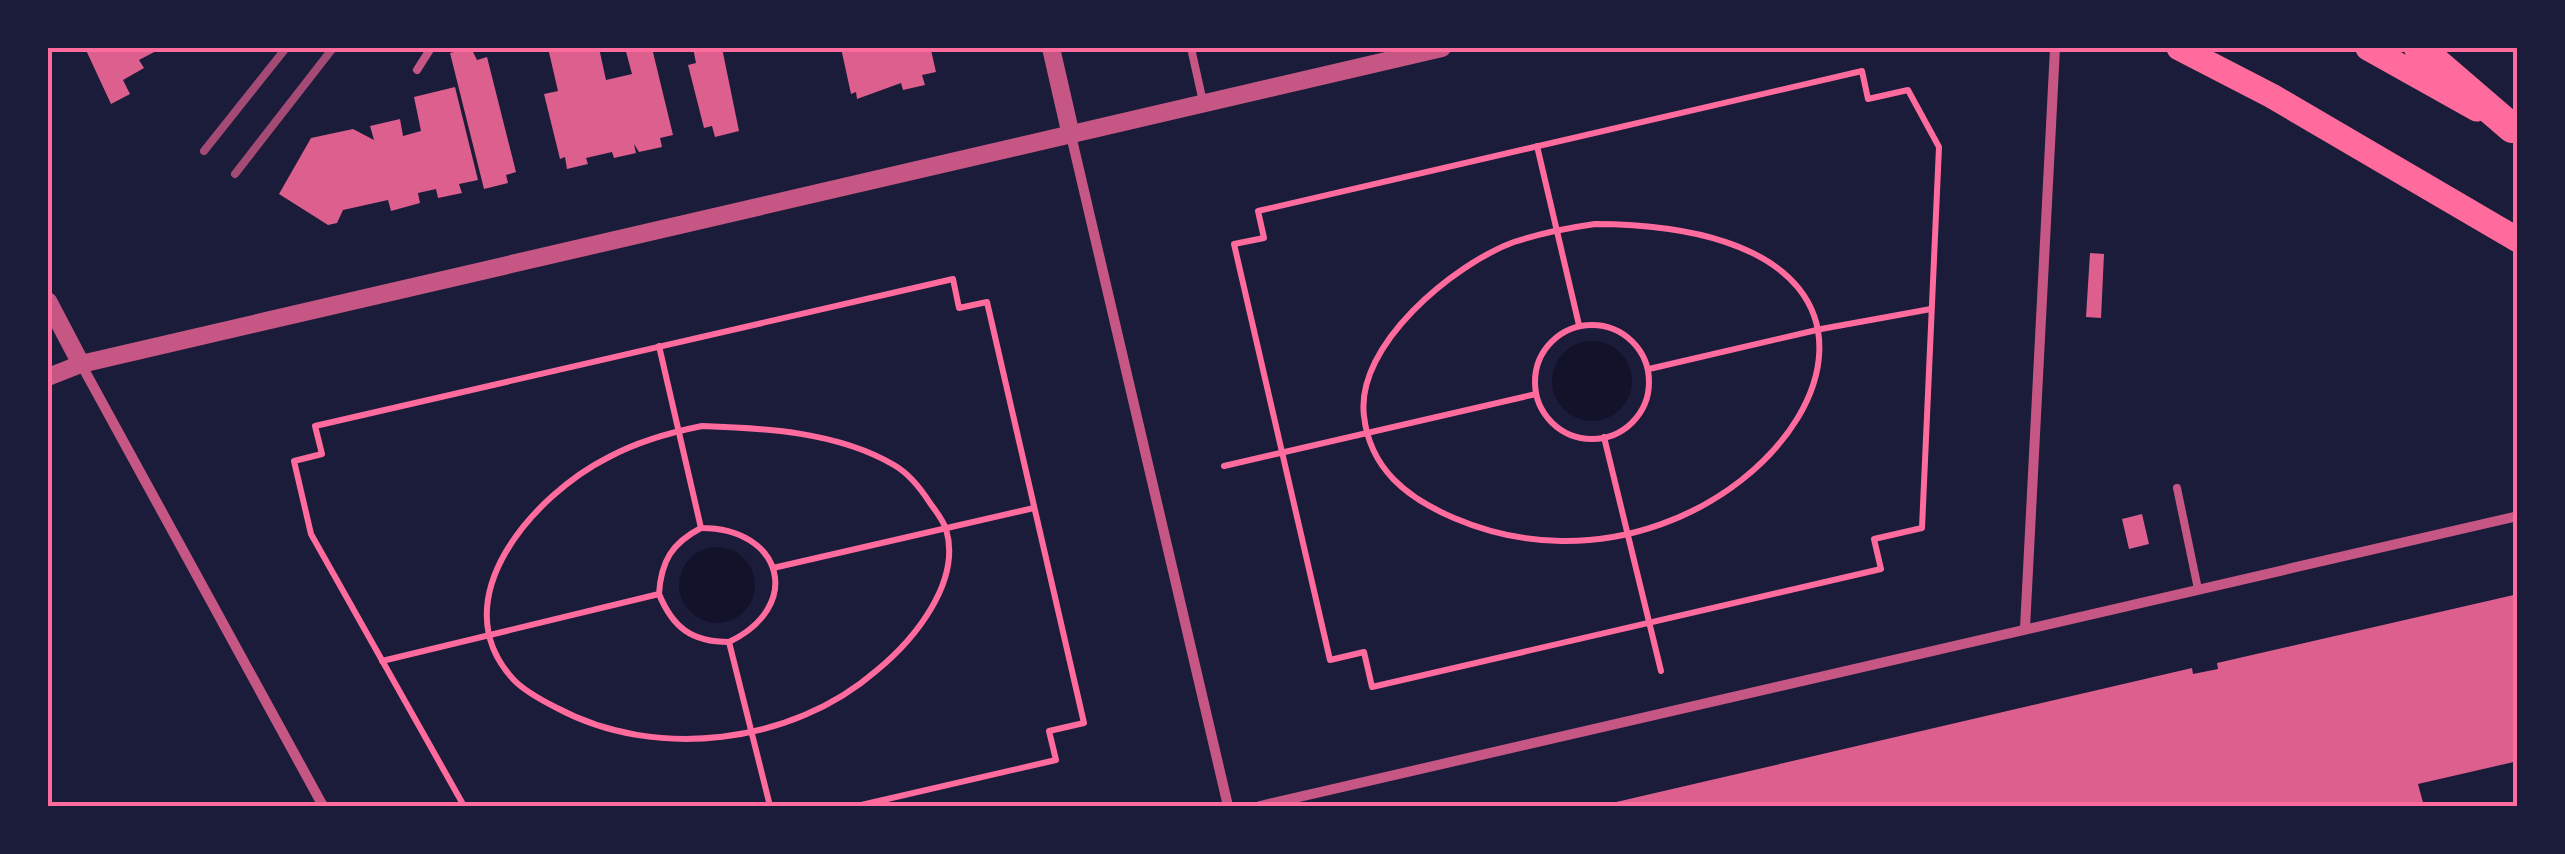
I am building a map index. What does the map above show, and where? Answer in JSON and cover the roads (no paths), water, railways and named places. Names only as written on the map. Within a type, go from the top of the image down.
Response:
[{"type":"highway","points":[[2419,48],[2515,130]]},
{"type":"main road","points":[[2178,48],[2272,96],[2518,240]]},
{"type":"main road","points":[[2368,48],[2515,130]]},
{"type":"street","points":[[1052,48],[1228,806]]},
{"type":"street","points":[[48,376],[81,364],[1070,131],[1442,48]]},
{"type":"street","points":[[2025,628],[2055,48]]},
{"type":"street","points":[[48,302],[323,806]]},
{"type":"street","points":[[1260,806],[2518,516]]},
{"type":"lane","points":[[417,70],[431,48]]},
{"type":"lane","points":[[1191,48],[1203,102]]},
{"type":"lane","points":[[2177,488],[2198,588]]},
{"type":"railway","points":[[204,151],[286,48]]},
{"type":"railway","points":[[235,174],[333,48]]}]
